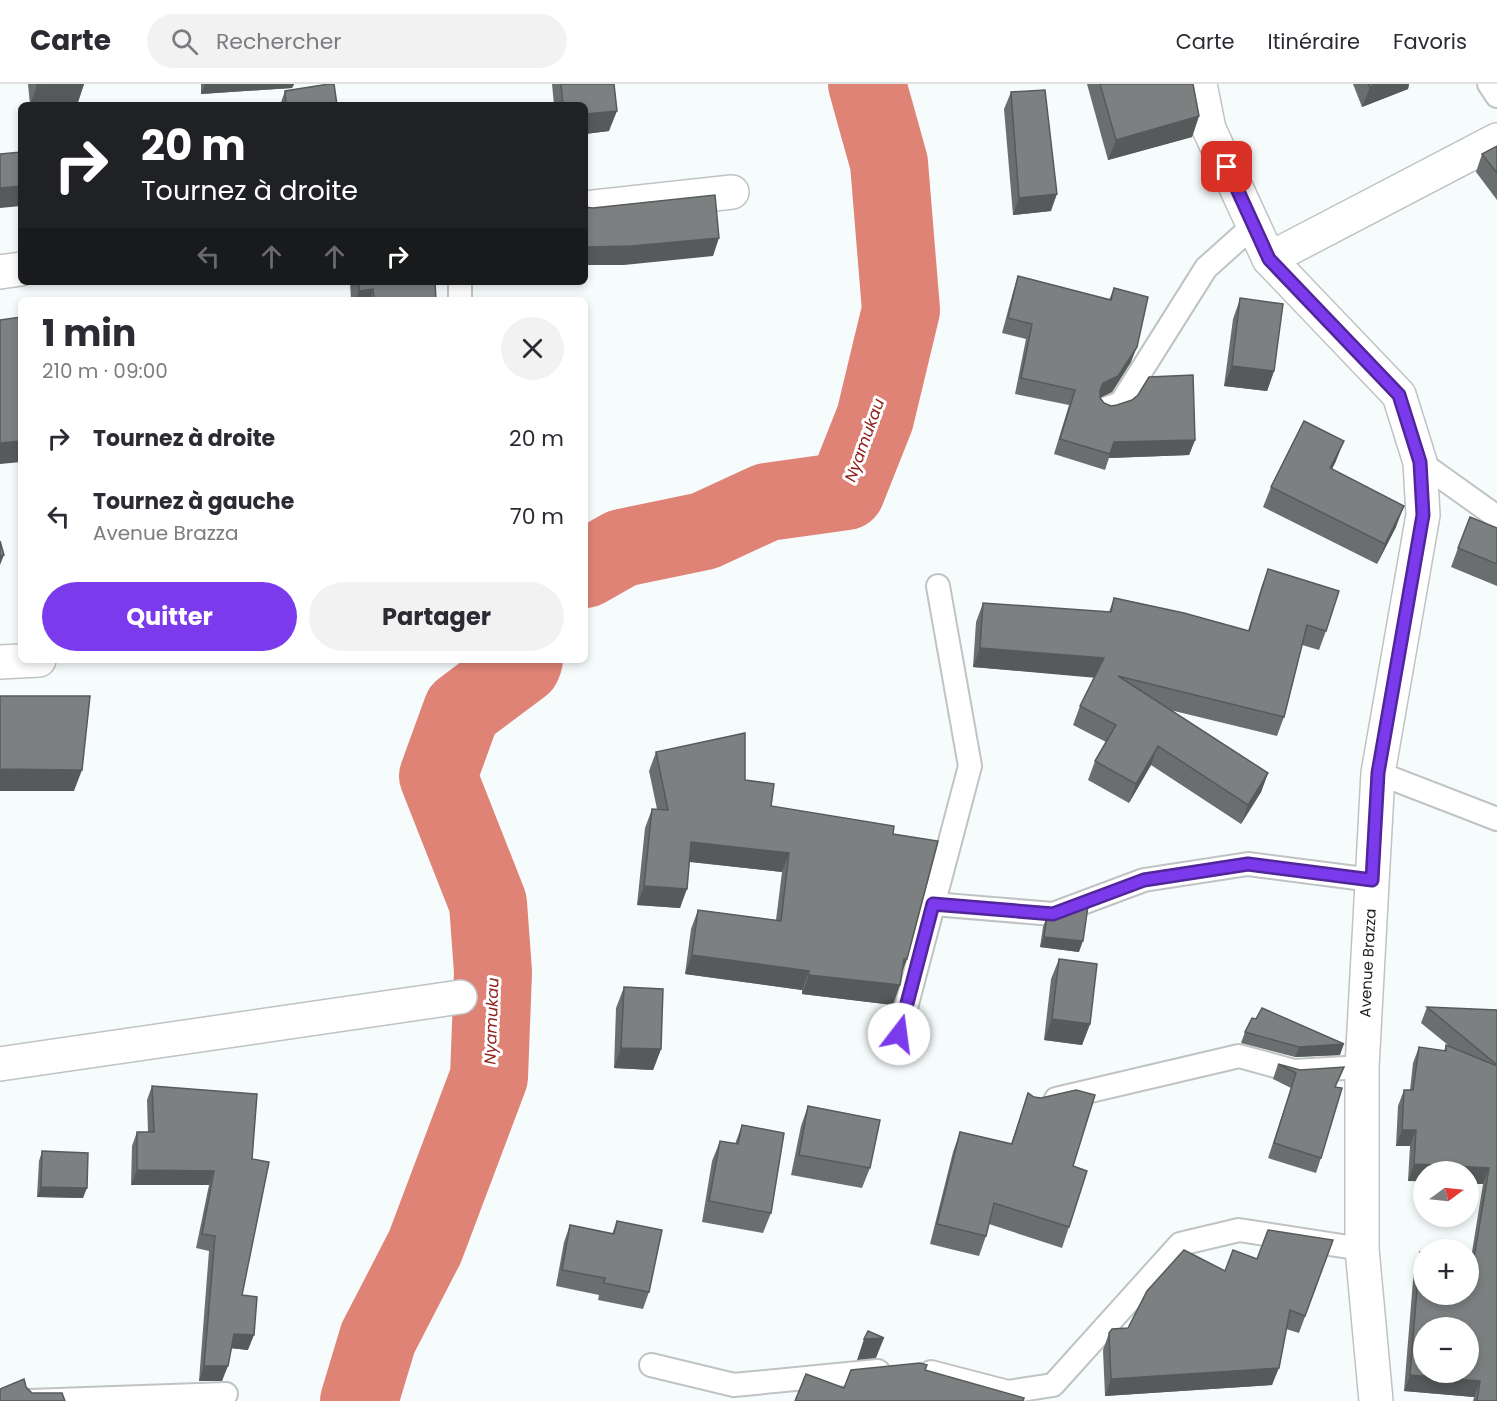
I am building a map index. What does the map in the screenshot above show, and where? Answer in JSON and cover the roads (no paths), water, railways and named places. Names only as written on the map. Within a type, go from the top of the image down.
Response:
[{"type":"street","name":"Avenue Brazza","points":[[1200,84],[1209,129],[1269,259],[1399,395],[1420,462],[1423,515],[1378,773],[1362,1066],[1362,1249],[1376,1401]]},
{"type":"street","points":[[1269,259],[1497,140]]},
{"type":"street","points":[[588,208],[732,192]]},
{"type":"street","points":[[0,272],[18,269]]},
{"type":"street","points":[[0,662],[18,661]]},
{"type":"street","points":[[0,1064],[460,997]]},
{"type":"lane","points":[[1489,84],[1497,96]]},
{"type":"lane","points":[[1107,408],[1121,403],[1206,268],[1254,225]]},
{"type":"lane","points":[[1420,462],[1497,517]]},
{"type":"lane","points":[[899,1034],[970,766],[938,586]]},
{"type":"lane","points":[[1378,773],[1497,819]]},
{"type":"lane","points":[[933,904],[1053,914],[1144,880],[1248,864],[1372,880]]},
{"type":"lane","points":[[1031,1105],[1239,1056],[1294,1071],[1362,1066]]},
{"type":"lane","points":[[651,1365],[732,1393],[909,1369],[1008,1392],[1052,1393],[1180,1244],[1239,1230],[1362,1249]]},
{"type":"lane","points":[[30,1401],[226,1394]]},
{"type":"waterway","name":"Nyamukau","points":[[588,567],[622,548],[704,531],[767,502],[846,491],[875,418],[901,310],[889,163],[867,84]]},
{"type":"waterway","name":"Nyamukau","points":[[359,1401],[378,1338],[425,1247],[489,1077],[493,972],[488,903],[438,776],[462,710],[523,663]]}]
